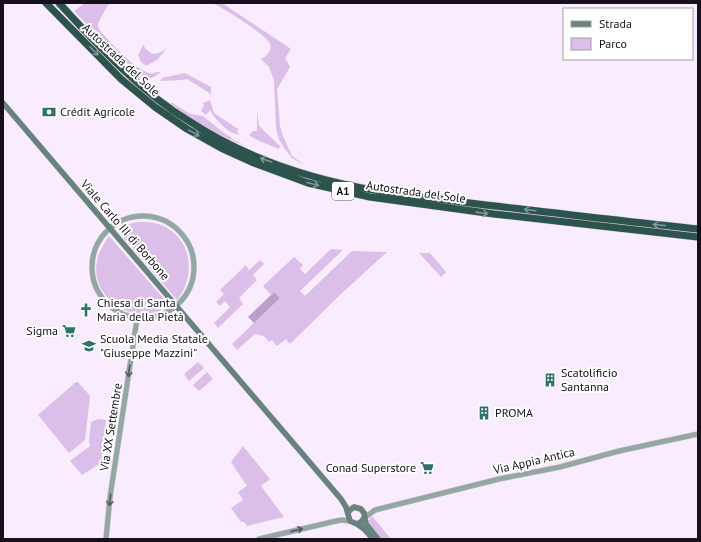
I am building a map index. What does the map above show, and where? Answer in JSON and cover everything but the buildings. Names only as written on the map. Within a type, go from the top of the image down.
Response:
[{"type":"highway","name":"Autostrada del Sole","points":[[46,3],[121,79],[161,111],[187,129],[221,148],[254,163],[308,183],[370,197],[486,213],[698,237]]},
{"type":"highway","name":"Autostrada del Sole","points":[[59,3],[125,72],[159,101],[189,122],[218,138],[264,159],[308,175],[378,191],[606,220],[698,229]]},
{"type":"main road","name":"Viale Carlo III di Borbone","points":[[3,103],[341,498],[346,506],[350,521]]},
{"type":"main road","name":"Viale Carlo III di Borbone","points":[[341,498],[354,508],[361,509]]},
{"type":"main road","points":[[348,513],[354,508]]},
{"type":"main road","points":[[361,509],[364,513],[367,526],[378,539]]},
{"type":"main road","points":[[357,524],[364,518]]},
{"type":"main road","points":[[350,521],[364,529],[373,539]]},
{"type":"street","points":[[133,217],[151,217],[171,224],[182,234],[190,246],[194,268],[190,287],[186,296],[176,306],[158,316],[137,319],[125,316],[108,305],[100,295],[94,283],[92,266],[94,252],[100,239],[110,228],[117,223],[133,217]]},
{"type":"street","name":"Via XX Settembre","points":[[106,539],[110,497],[137,319]]},
{"type":"street","name":"Via Appia Antica","points":[[361,509],[368,511],[375,510],[499,479],[560,467],[619,451],[698,434]]},
{"type":"street","name":"Via Appia Antica","points":[[364,518],[375,510]]},
{"type":"street","points":[[336,521],[343,518],[348,513]]},
{"type":"street","points":[[259,539],[336,521],[350,521]]},
{"type":"green space","points":[[85,3],[109,3],[98,23],[100,31],[129,61],[136,66],[149,73],[161,72],[154,77],[145,78],[111,50],[74,11]]},
{"type":"green space","points":[[211,3],[222,3],[291,49],[285,58],[290,67],[277,89],[280,126],[292,156],[306,166],[292,158],[279,139],[276,128],[274,80],[269,67],[261,59],[270,50],[271,47],[269,42],[242,20]]},
{"type":"green space","points":[[143,45],[148,51],[154,54],[167,48],[157,60],[146,66],[141,62],[138,55]]},
{"type":"green space","points":[[185,73],[211,87],[211,94],[187,79],[160,81],[162,78]]},
{"type":"green space","points":[[210,100],[214,113],[238,129],[237,132],[239,135],[222,126],[210,110],[206,115],[201,111],[204,106],[203,103]]},
{"type":"green space","points":[[171,102],[190,114],[203,116],[228,136],[229,135],[232,139],[246,146],[207,128],[171,104]]},
{"type":"green space","points":[[257,112],[259,126],[280,146],[279,149],[249,135],[253,131],[257,131]]},
{"type":"green space","points":[[137,222],[152,223],[164,226],[176,234],[182,242],[186,252],[189,272],[187,282],[177,300],[117,230],[122,226]]},
{"type":"green space","points":[[109,236],[170,306],[152,313],[131,313],[114,304],[107,297],[101,289],[96,271],[99,254]]},
{"type":"green space","points":[[331,249],[343,250],[300,291],[305,296],[352,251],[387,252],[342,293],[290,344],[286,339],[277,346],[272,340],[269,342],[264,336],[255,334],[237,350],[232,344],[280,298],[274,292],[271,295],[263,286],[294,257],[303,265],[300,269],[305,274]]},
{"type":"green space","points":[[419,253],[430,253],[446,272],[441,277]]},
{"type":"green space","points":[[260,260],[264,264],[253,275],[257,280],[239,298],[243,304],[218,328],[214,323],[230,307],[225,301],[220,306],[216,302],[224,294],[220,290],[246,265],[249,270]]},
{"type":"green space","points":[[198,362],[204,368],[189,381],[184,374]]},
{"type":"green space","points":[[207,372],[213,379],[199,391],[193,385]]},
{"type":"green space","points":[[76,382],[78,382],[90,396],[85,440],[69,453],[38,415]]},
{"type":"green space","points":[[98,419],[106,420],[101,463],[82,475],[70,461],[90,446],[89,441],[91,422]]},
{"type":"green space","points":[[243,446],[270,479],[261,486],[284,517],[247,526],[244,522],[241,522],[231,508],[243,500],[238,492],[247,486],[231,462]]},
{"type":"green space","points":[[372,516],[391,539],[382,539],[370,525],[368,521]]},
{"type":"shaded area","points":[[274,292],[280,298],[254,323],[248,317]]},
{"type":"place","name":"Crédit Agricole","points":[[49,112]]},
{"type":"place","name":"Chiesa di Santa Maria della Pietà","points":[[86,310]]},
{"type":"place","name":"Sigma","points":[[69,331]]},
{"type":"place","name":"Scuola Media Statale \"Giuseppe Mazzini\"","points":[[89,346]]},
{"type":"place","name":"Scatolificio Santanna","points":[[550,380]]},
{"type":"place","name":"PROMA","points":[[484,413]]},
{"type":"place","name":"Conad Superstore","points":[[427,468]]}]
